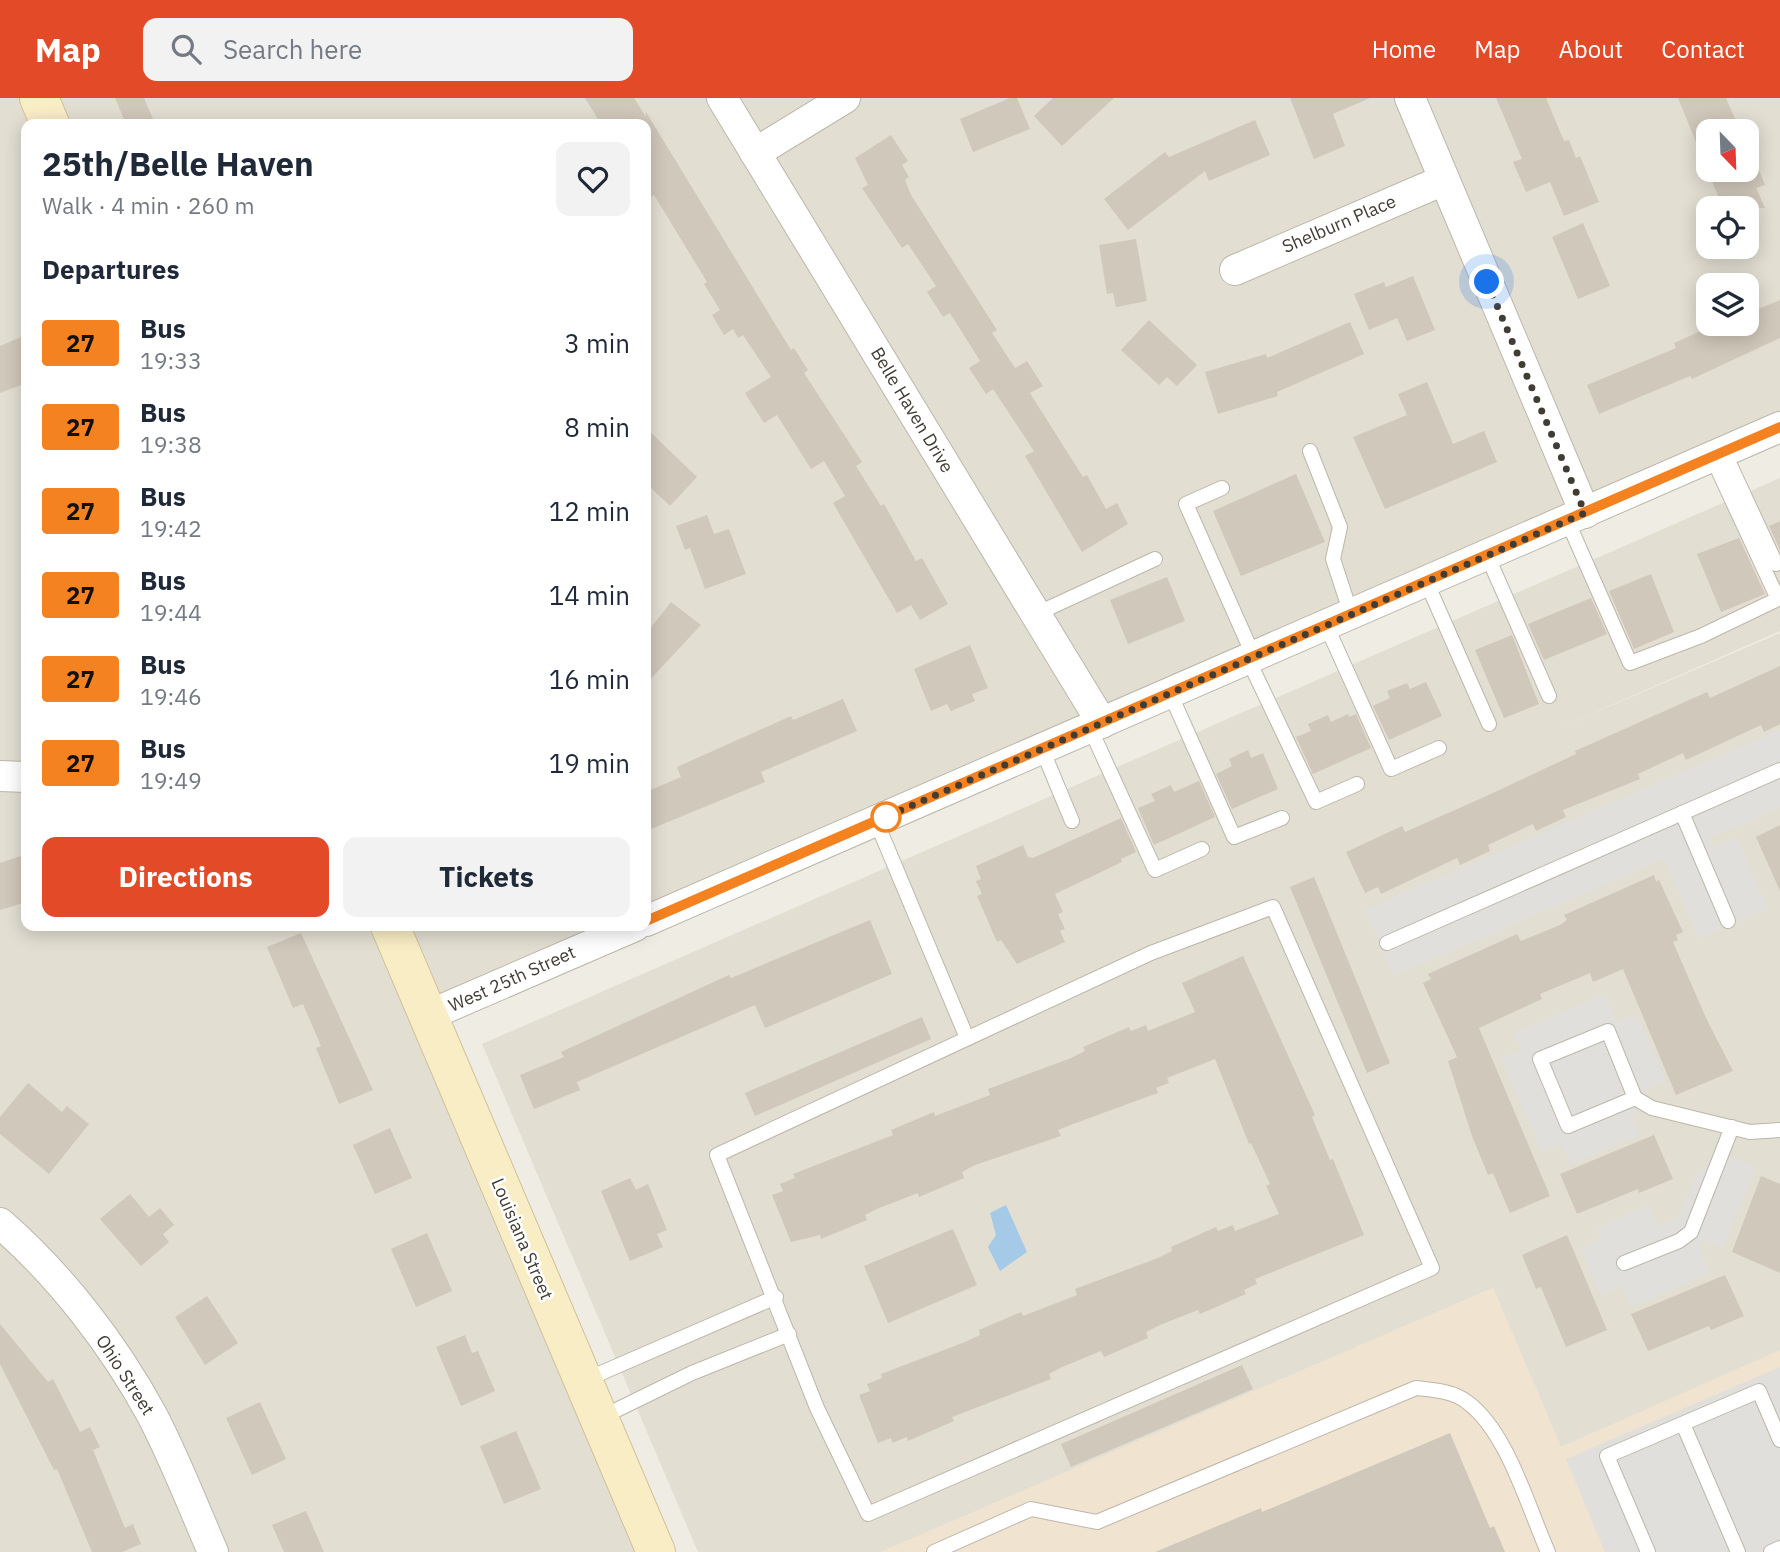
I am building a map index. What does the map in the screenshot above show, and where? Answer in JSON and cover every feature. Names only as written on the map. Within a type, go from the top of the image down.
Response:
[{"type":"main road","points":[[39,98],[48,119]]},
{"type":"main road","name":"Louisiana Street","points":[[392,931],[656,1552]]},
{"type":"street","name":"Belle Haven Drive","points":[[722,98],[1036,614],[1096,725]]},
{"type":"street","points":[[755,153],[845,98]]},
{"type":"street","points":[[1409,98],[1444,180],[1576,517]]},
{"type":"street","name":"Shelburn Place","points":[[1235,270],[1444,180]]},
{"type":"street","points":[[651,919],[1780,427]]},
{"type":"street","points":[[0,776],[21,777]]},
{"type":"street","name":"West 25th Street","points":[[427,1016],[623,931]]},
{"type":"street","name":"Ohio Street","points":[[0,1223],[68,1293],[113,1352],[152,1415],[213,1552]]},
{"type":"lane","points":[[1310,451],[1340,527],[1333,559],[1339,620],[1391,769],[1439,748]]},
{"type":"lane","points":[[1576,517],[1630,663],[1701,636],[1778,600],[1718,454]]},
{"type":"lane","points":[[1718,454],[1776,564]]},
{"type":"lane","points":[[1222,488],[1186,504],[1316,802],[1357,783]]},
{"type":"lane","points":[[1487,555],[1549,696]]},
{"type":"lane","points":[[1036,614],[1155,559]]},
{"type":"lane","points":[[1426,582],[1489,724]]},
{"type":"lane","points":[[1170,693],[1234,837],[1282,818]]},
{"type":"lane","points":[[1096,725],[1155,870],[1202,849]]},
{"type":"lane","points":[[1042,748],[1072,821]]},
{"type":"lane","points":[[1387,943],[1780,770]]},
{"type":"lane","points":[[1682,813],[1728,921]]},
{"type":"lane","points":[[876,821],[968,1038]]},
{"type":"lane","points":[[1273,906],[1432,1268],[868,1514],[817,1408],[776,1297],[717,1155],[1151,953],[1273,906]]},
{"type":"lane","points":[[1635,1098],[1567,1126],[1540,1059],[1608,1031],[1635,1098],[1652,1108],[1750,1132],[1780,1130]]},
{"type":"lane","points":[[1623,1263],[1679,1241],[1691,1232],[1732,1128]]},
{"type":"lane","points":[[583,1381],[776,1297]]},
{"type":"lane","points":[[599,1418],[692,1373],[789,1334]]},
{"type":"lane","points":[[934,1552],[1031,1510],[1097,1522],[1416,1388],[1441,1391],[1466,1400],[1489,1423],[1548,1552]]},
{"type":"lane","points":[[1648,1552],[1607,1456],[1759,1391],[1780,1440]]},
{"type":"lane","points":[[1683,1424],[1738,1552]]},
{"type":"lane","points":[[1771,1552],[1780,1548]]},
{"type":"shaded area","points":[[0,98],[19,98],[29,119],[21,119],[21,931],[373,931],[637,1552],[0,1552]]},
{"type":"shaded area","points":[[39,98],[1780,98],[1780,427],[651,919],[651,119],[48,119]]},
{"type":"shaded area","points":[[1780,478],[1780,631],[1557,729],[1780,633],[1780,1351],[1561,1447],[1493,1288],[881,1552],[698,1552],[482,1044]]},
{"type":"shaded area","points":[[1780,730],[1780,808],[1710,838],[1714,847],[1736,837],[1768,909],[1699,939],[1664,859],[1394,976],[1365,910]]},
{"type":"shaded area","points":[[392,931],[623,931],[427,1016]]},
{"type":"shaded area","points":[[1605,994],[1617,1022],[1637,1014],[1666,1081],[1649,1088],[1632,1119],[1639,1135],[1571,1164],[1562,1143],[1542,1152],[1501,1058],[1521,1050],[1514,1033]]},
{"type":"shaded area","points":[[1734,1158],[1756,1167],[1723,1247],[1704,1240],[1698,1246],[1710,1273],[1631,1307],[1622,1287],[1601,1296],[1581,1249],[1600,1240],[1596,1229],[1648,1205],[1658,1226],[1677,1218],[1699,1170]]},
{"type":"shaded area","points":[[1493,1288],[1561,1447],[1780,1350],[1780,1552],[881,1552]]},
{"type":"shaded area","points":[[1780,1367],[1780,1552],[1605,1552],[1566,1459]]},
{"type":"water","points":[[1006,1205],[1027,1252],[1000,1271],[988,1247],[996,1235],[990,1213]]},
{"type":"building","points":[[115,98],[144,98],[153,119],[124,119]]},
{"type":"building","points":[[585,98],[634,98],[646,117],[646,112],[650,119],[598,119]]},
{"type":"building","points":[[1010,98],[1017,98],[1030,129],[973,152],[960,119]]},
{"type":"building","points":[[1053,98],[1114,98],[1062,146],[1034,116]]},
{"type":"building","points":[[1290,98],[1370,98],[1333,114],[1345,146],[1314,159]]},
{"type":"building","points":[[1496,98],[1546,98],[1564,141],[1569,140],[1576,158],[1580,156],[1599,202],[1564,216],[1550,182],[1526,192],[1513,162],[1522,159]]},
{"type":"building","points":[[1678,98],[1726,98],[1735,119],[1696,119],[1696,142]]},
{"type":"building","points":[[651,120],[791,350],[794,348],[808,370],[804,373],[862,462],[856,466],[881,506],[884,504],[916,561],[922,558],[948,604],[920,620],[911,605],[897,613],[833,503],[845,496],[824,461],[811,469],[777,415],[764,423],[745,393],[771,377],[743,335],[738,338],[733,329],[724,335],[712,315],[720,310],[704,284],[707,282],[654,195],[651,197]]},
{"type":"building","points":[[1255,120],[1270,155],[1209,181],[1205,171],[1128,230],[1104,199],[1165,152],[1169,157]]},
{"type":"building","points":[[891,135],[908,161],[902,165],[909,177],[905,180],[911,195],[997,330],[992,333],[1015,368],[1027,361],[1043,386],[1030,393],[1083,477],[1087,475],[1106,509],[1117,503],[1128,524],[1082,552],[1025,456],[1034,451],[993,389],[986,394],[969,368],[980,361],[950,313],[943,317],[927,292],[936,286],[908,244],[902,248],[862,188],[868,185],[855,158]]},
{"type":"building","points":[[1759,170],[1765,185],[1756,188],[1765,208],[1759,208],[1759,196],[1718,196],[1712,182],[1759,182]]},
{"type":"building","points":[[1583,223],[1610,286],[1578,299],[1552,237]]},
{"type":"building","points":[[1136,239],[1147,301],[1116,307],[1113,293],[1107,294],[1099,245]]},
{"type":"building","points":[[1413,276],[1435,330],[1407,341],[1397,318],[1369,330],[1354,294],[1384,282],[1386,287]]},
{"type":"building","points":[[1780,300],[1780,338],[1692,379],[1690,376],[1599,414],[1587,385],[1676,348],[1674,343],[1696,333],[1696,336],[1759,336],[1759,309]]},
{"type":"building","points":[[1149,320],[1197,365],[1177,386],[1167,377],[1159,385],[1121,350]]},
{"type":"building","points":[[1350,322],[1364,354],[1277,392],[1278,396],[1218,414],[1205,372],[1266,354],[1267,358]]},
{"type":"building","points":[[21,337],[21,385],[0,393],[0,346]]},
{"type":"building","points":[[1427,382],[1453,444],[1484,431],[1497,462],[1385,509],[1353,437],[1407,415],[1398,394]]},
{"type":"building","points":[[651,433],[697,477],[670,506],[651,488]]},
{"type":"building","points":[[1296,474],[1325,542],[1241,576],[1213,511]]},
{"type":"building","points":[[707,515],[714,534],[729,529],[746,574],[705,589],[690,548],[685,550],[676,526]]},
{"type":"building","points":[[1780,521],[1780,550],[1769,526]]},
{"type":"building","points":[[1739,538],[1765,594],[1721,612],[1697,554]]},
{"type":"building","points":[[1651,574],[1674,632],[1634,649],[1609,591]]},
{"type":"building","points":[[1167,577],[1185,621],[1128,644],[1110,600]]},
{"type":"building","points":[[1591,598],[1607,634],[1544,660],[1528,624]]},
{"type":"building","points":[[671,602],[701,625],[651,679],[651,628]]},
{"type":"building","points":[[1512,635],[1539,704],[1504,718],[1475,650]]},
{"type":"building","points":[[970,645],[988,688],[972,694],[975,701],[951,711],[947,704],[931,711],[914,669]]},
{"type":"building","points":[[1780,666],[1780,724],[1764,732],[1761,725],[1686,760],[1683,753],[1638,774],[1640,779],[1563,810],[1566,817],[1536,831],[1533,824],[1488,845],[1490,851],[1460,865],[1457,858],[1381,894],[1378,887],[1365,893],[1346,852],[1402,826],[1405,832],[1482,798],[1576,754],[1575,751],[1707,692],[1710,698]]},
{"type":"building","points":[[1426,682],[1442,716],[1389,740],[1373,706],[1390,698],[1387,691],[1407,683],[1410,689]]},
{"type":"building","points":[[843,699],[857,731],[761,772],[765,782],[651,829],[651,790],[681,777],[677,767],[791,716],[793,720]]},
{"type":"building","points":[[1348,714],[1349,717],[1356,714],[1371,748],[1313,774],[1296,737],[1311,731],[1308,724],[1328,715],[1331,722]]},
{"type":"building","points":[[1248,750],[1251,758],[1263,753],[1278,789],[1232,809],[1216,774],[1232,766],[1229,759]]},
{"type":"building","points":[[1199,781],[1215,817],[1154,845],[1138,808],[1155,801],[1151,794],[1171,785],[1174,792]]},
{"type":"building","points":[[1121,818],[1136,852],[1121,859],[1122,862],[1055,894],[1063,912],[1058,914],[1065,929],[1060,931],[1065,942],[1017,964],[1001,940],[997,942],[977,896],[982,894],[976,881],[981,879],[976,866],[1023,845],[1028,857],[1033,858]]},
{"type":"building","points":[[1780,825],[1780,891],[1756,837]]},
{"type":"building","points":[[21,856],[21,904],[0,910],[0,863]]},
{"type":"building","points":[[1654,875],[1656,882],[1659,880],[1683,932],[1676,935],[1678,940],[1673,942],[1706,1018],[1733,1071],[1676,1095],[1623,969],[1593,982],[1590,973],[1540,994],[1542,999],[1479,1028],[1550,1196],[1510,1213],[1493,1173],[1488,1175],[1472,1136],[1448,1061],[1457,1057],[1423,983],[1431,979],[1428,974],[1517,934],[1521,941],[1560,925],[1567,920],[1564,915]]},
{"type":"building","points":[[1314,877],[1390,1063],[1367,1073],[1290,887]]},
{"type":"building","points":[[870,920],[892,974],[765,1028],[755,1005],[577,1082],[580,1090],[534,1109],[520,1075],[564,1057],[561,1052],[729,975],[731,978]]},
{"type":"building","points":[[301,933],[373,1090],[339,1104],[316,1048],[321,1046],[303,1004],[293,1008],[267,947]]},
{"type":"building","points":[[1243,956],[1315,1115],[1312,1117],[1330,1160],[1333,1159],[1364,1235],[1255,1279],[1257,1284],[1244,1290],[1246,1294],[1200,1314],[1198,1310],[1160,1325],[1146,1332],[1148,1338],[1104,1357],[1101,1351],[1062,1367],[1049,1374],[1051,1379],[952,1417],[954,1421],[908,1441],[907,1437],[892,1443],[891,1438],[878,1443],[859,1395],[870,1391],[867,1384],[882,1378],[881,1374],[965,1342],[980,1335],[979,1330],[1021,1312],[1023,1316],[1077,1295],[1075,1289],[1158,1258],[1172,1251],[1171,1247],[1216,1227],[1218,1231],[1233,1225],[1235,1231],[1279,1214],[1266,1186],[1270,1184],[1251,1143],[1249,1144],[1215,1059],[1167,1078],[1169,1083],[1156,1088],[1158,1093],[1058,1130],[1061,1136],[975,1165],[962,1172],[964,1178],[919,1197],[918,1193],[879,1208],[865,1215],[867,1220],[821,1239],[820,1235],[791,1242],[772,1195],[783,1191],[780,1184],[795,1178],[793,1174],[893,1135],[891,1130],[934,1112],[935,1116],[990,1095],[988,1089],[1071,1058],[1085,1051],[1083,1047],[1129,1027],[1131,1031],[1146,1025],[1148,1031],[1195,1012],[1182,983]]},
{"type":"building","points":[[922,1017],[931,1039],[755,1116],[745,1093]]},
{"type":"building","points":[[28,1083],[62,1112],[67,1106],[89,1124],[49,1174],[0,1134],[0,1117]]},
{"type":"building","points":[[390,1128],[412,1178],[375,1194],[353,1145]]},
{"type":"building","points":[[1654,1135],[1673,1179],[1639,1193],[1638,1189],[1577,1214],[1560,1174]]},
{"type":"building","points":[[1761,1176],[1780,1184],[1780,1273],[1732,1252]]},
{"type":"building","points":[[630,1178],[636,1190],[648,1184],[667,1230],[657,1234],[663,1247],[630,1261],[601,1191]]},
{"type":"building","points":[[130,1194],[149,1217],[160,1208],[174,1225],[163,1234],[169,1242],[141,1266],[100,1219]]},
{"type":"building","points":[[953,1229],[977,1285],[888,1323],[864,1266]]},
{"type":"building","points":[[427,1233],[452,1291],[416,1307],[391,1249]]},
{"type":"building","points":[[1567,1235],[1607,1330],[1566,1347],[1541,1287],[1536,1289],[1522,1255]]},
{"type":"building","points":[[1725,1275],[1744,1316],[1711,1330],[1709,1326],[1648,1351],[1631,1314]]},
{"type":"building","points":[[207,1296],[238,1343],[205,1365],[175,1317]]},
{"type":"building","points":[[0,1324],[48,1382],[53,1379],[80,1432],[90,1427],[100,1447],[93,1450],[125,1528],[133,1524],[141,1544],[122,1552],[92,1552],[57,1469],[54,1470],[0,1364]]},
{"type":"building","points":[[465,1335],[472,1353],[478,1351],[495,1391],[461,1406],[436,1347]]},
{"type":"building","points":[[1242,1365],[1253,1389],[1071,1467],[1061,1444]]},
{"type":"building","points":[[260,1402],[286,1459],[252,1475],[226,1418]]},
{"type":"building","points":[[516,1431],[541,1489],[504,1504],[480,1446]]},
{"type":"building","points":[[1450,1433],[1490,1528],[1494,1526],[1505,1552],[1155,1552],[1261,1508],[1262,1512]]},
{"type":"building","points":[[306,1511],[324,1552],[284,1552],[272,1525]]},
{"type":"bus line","name":"27","points":[[651,919],[1780,427]]},
{"type":"route","points":[[886,817],[876,821],[1585,513],[1487,282]]}]
